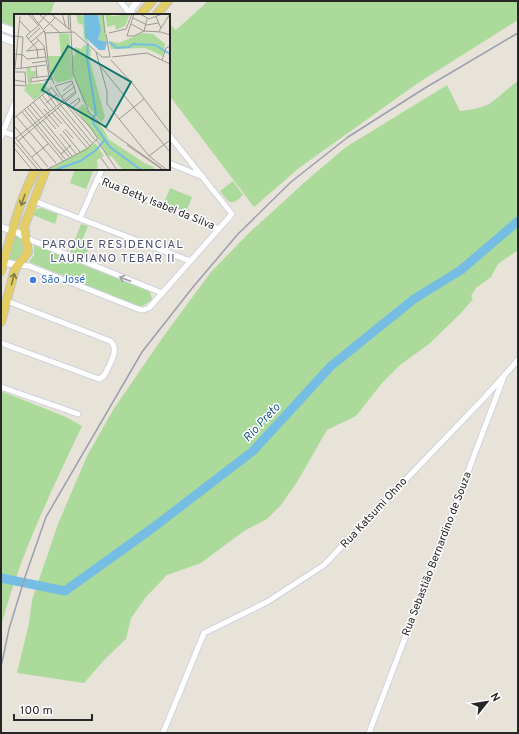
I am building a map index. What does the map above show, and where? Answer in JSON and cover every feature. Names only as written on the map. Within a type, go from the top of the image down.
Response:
[{"type":"main road","points":[[141,14],[152,1]]},
{"type":"main road","points":[[157,14],[168,1]]},
{"type":"main road","points":[[1,27],[14,32]]},
{"type":"main road","points":[[1,37],[14,42]]},
{"type":"main road","points":[[1,271],[2,262],[12,231],[35,170]]},
{"type":"main road","points":[[1,322],[18,265],[28,252],[24,227],[46,170]]},
{"type":"street","points":[[120,1],[130,14]]},
{"type":"street","points":[[131,14],[132,8],[138,1]]},
{"type":"street","points":[[1,138],[2,131],[14,104]]},
{"type":"street","points":[[2,131],[14,136]]},
{"type":"street","points":[[2,262],[29,266],[138,309],[146,310],[232,214],[170,136]]},
{"type":"street","points":[[170,163],[204,177]]},
{"type":"street","points":[[80,218],[102,170]]},
{"type":"street","name":"Rua Betty Isabel da Silva","points":[[97,179],[219,229]]},
{"type":"street","points":[[34,201],[190,261]]},
{"type":"street","points":[[1,227],[162,293]]},
{"type":"street","points":[[149,288],[155,301]]},
{"type":"street","points":[[1,343],[99,379],[104,376],[114,354],[114,347],[110,341],[7,301]]},
{"type":"street","name":"Rua Katsumi Ohno","points":[[163,733],[204,633],[267,602],[324,565],[484,398],[518,360]]},
{"type":"street","name":"Rua Sebastião Bernardino de Souza","points":[[369,733],[505,374]]},
{"type":"street","points":[[1,387],[78,414]]},
{"type":"green space","points":[[1,1],[55,1],[50,14],[14,14],[14,27],[1,22]]},
{"type":"green space","points":[[208,1],[518,1],[518,20],[418,83],[299,168],[254,207],[170,96],[170,24],[176,30]]},
{"type":"green space","points":[[518,81],[518,250],[498,264],[491,277],[476,288],[471,296],[473,299],[460,314],[429,344],[400,365],[382,383],[356,416],[327,430],[297,482],[281,505],[267,519],[244,531],[201,563],[167,575],[146,597],[131,618],[126,639],[105,659],[84,683],[17,673],[29,623],[32,600],[58,524],[87,456],[113,410],[163,337],[211,272],[249,233],[346,147],[447,85],[460,111],[482,107],[490,103]]},
{"type":"green space","points":[[75,170],[94,170],[86,189],[70,183]]},
{"type":"green space","points":[[233,181],[243,195],[236,201],[230,202],[220,191]]},
{"type":"green space","points":[[170,188],[192,197],[186,212],[164,203]]},
{"type":"green space","points":[[41,208],[58,214],[55,224],[33,215],[37,209]]},
{"type":"green space","points":[[81,224],[88,226],[82,241],[90,244],[85,259],[70,253]]},
{"type":"green space","points":[[14,234],[22,238],[26,249],[19,259],[7,261]]},
{"type":"green space","points":[[34,245],[150,291],[152,300],[141,307],[29,262],[34,255]]},
{"type":"green space","points":[[1,391],[66,417],[82,426],[47,500],[26,550],[8,601],[1,627]]},
{"type":"waterway","name":"Rio Preto","points":[[1,578],[65,591],[154,527],[253,451],[331,366],[414,299],[461,270],[518,221]]},
{"type":"railway","points":[[1,667],[9,629],[46,517],[142,352],[193,287],[238,234],[291,182],[348,137],[425,88],[518,33]]},
{"type":"place","name":"São José","points":[[33,280]]},
{"type":"district","name":"PARQUE RESIDENCIAL LAURIANO TEBAR II","points":[[113,252]]}]
